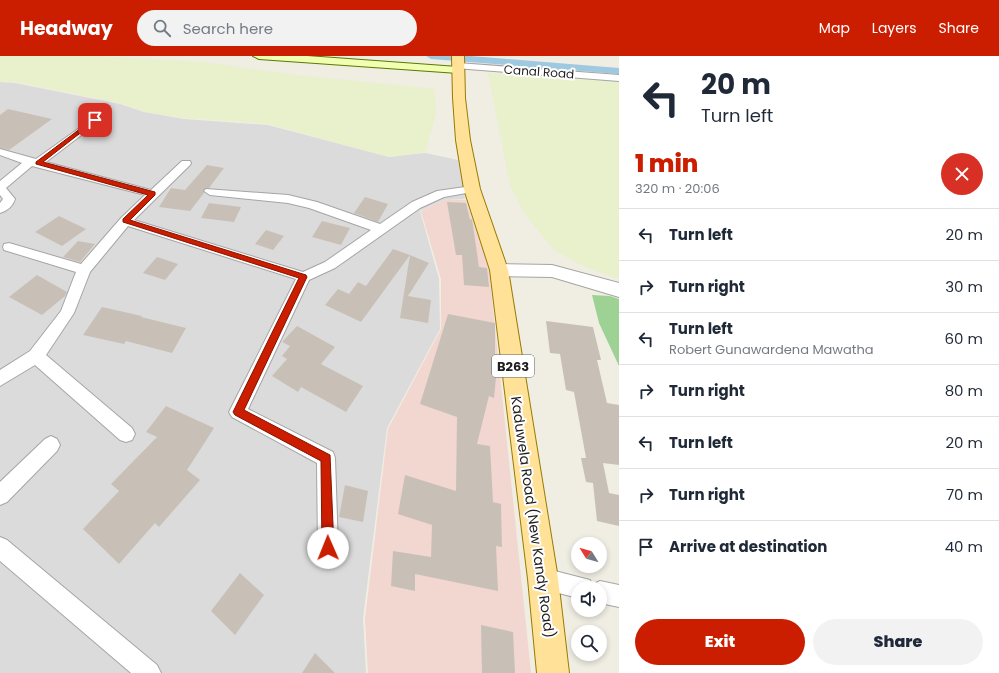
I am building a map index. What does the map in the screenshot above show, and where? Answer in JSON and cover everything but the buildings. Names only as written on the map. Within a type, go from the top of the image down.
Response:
[{"type":"main road","points":[[259,56],[458,64]]},
{"type":"main road","name":"Kaduwela Road (New Kandy Road)","points":[[458,64],[462,140],[472,189],[499,270],[543,579],[553,673]]},
{"type":"street","name":"Canal Road","points":[[458,64],[619,78]]},
{"type":"street","points":[[0,209],[8,202],[9,199],[0,187],[6,180],[34,163],[106,112]]},
{"type":"street","points":[[0,152],[34,163],[153,194]]},
{"type":"street","points":[[0,379],[36,356],[67,313],[84,270],[126,220],[186,163]]},
{"type":"street","points":[[328,548],[326,458],[238,412],[304,277],[330,265],[416,205],[441,194],[472,189]]},
{"type":"street","points":[[210,191],[288,199],[313,205],[380,229]]},
{"type":"street","points":[[126,220],[304,277]]},
{"type":"street","points":[[9,247],[84,270]]},
{"type":"street","points":[[499,270],[552,271],[619,290]]},
{"type":"street","points":[[36,356],[126,434]]},
{"type":"street","points":[[0,495],[51,445]]},
{"type":"street","points":[[0,547],[149,673]]},
{"type":"street","points":[[543,579],[571,585]]},
{"type":"street","points":[[607,593],[619,596]]},
{"type":"shaded area","points":[[0,82],[15,83],[120,104],[144,112],[184,119],[268,125],[389,157],[425,153],[458,160],[465,199],[444,200],[420,211],[439,279],[440,329],[387,428],[363,618],[366,673],[0,673]]},
{"type":"shaded area","points":[[444,200],[466,200],[489,270],[531,673],[368,673],[365,619],[388,429],[441,329],[441,279],[421,211]]},
{"type":"green space","points":[[0,56],[97,56],[203,62],[296,75],[435,89],[436,114],[425,152],[389,157],[269,124],[185,118],[145,112],[121,103],[16,82],[0,82]]},
{"type":"green space","points":[[488,73],[619,81],[619,279],[585,267],[554,250],[525,214],[510,185]]},
{"type":"green space","points":[[592,295],[610,296],[619,299],[619,366],[599,323]]},
{"type":"waterway","points":[[431,56],[619,71]]},
{"type":"route","points":[[95,120],[38,163],[95,180],[153,194],[126,220],[304,277],[238,412],[326,458],[328,548]]}]
